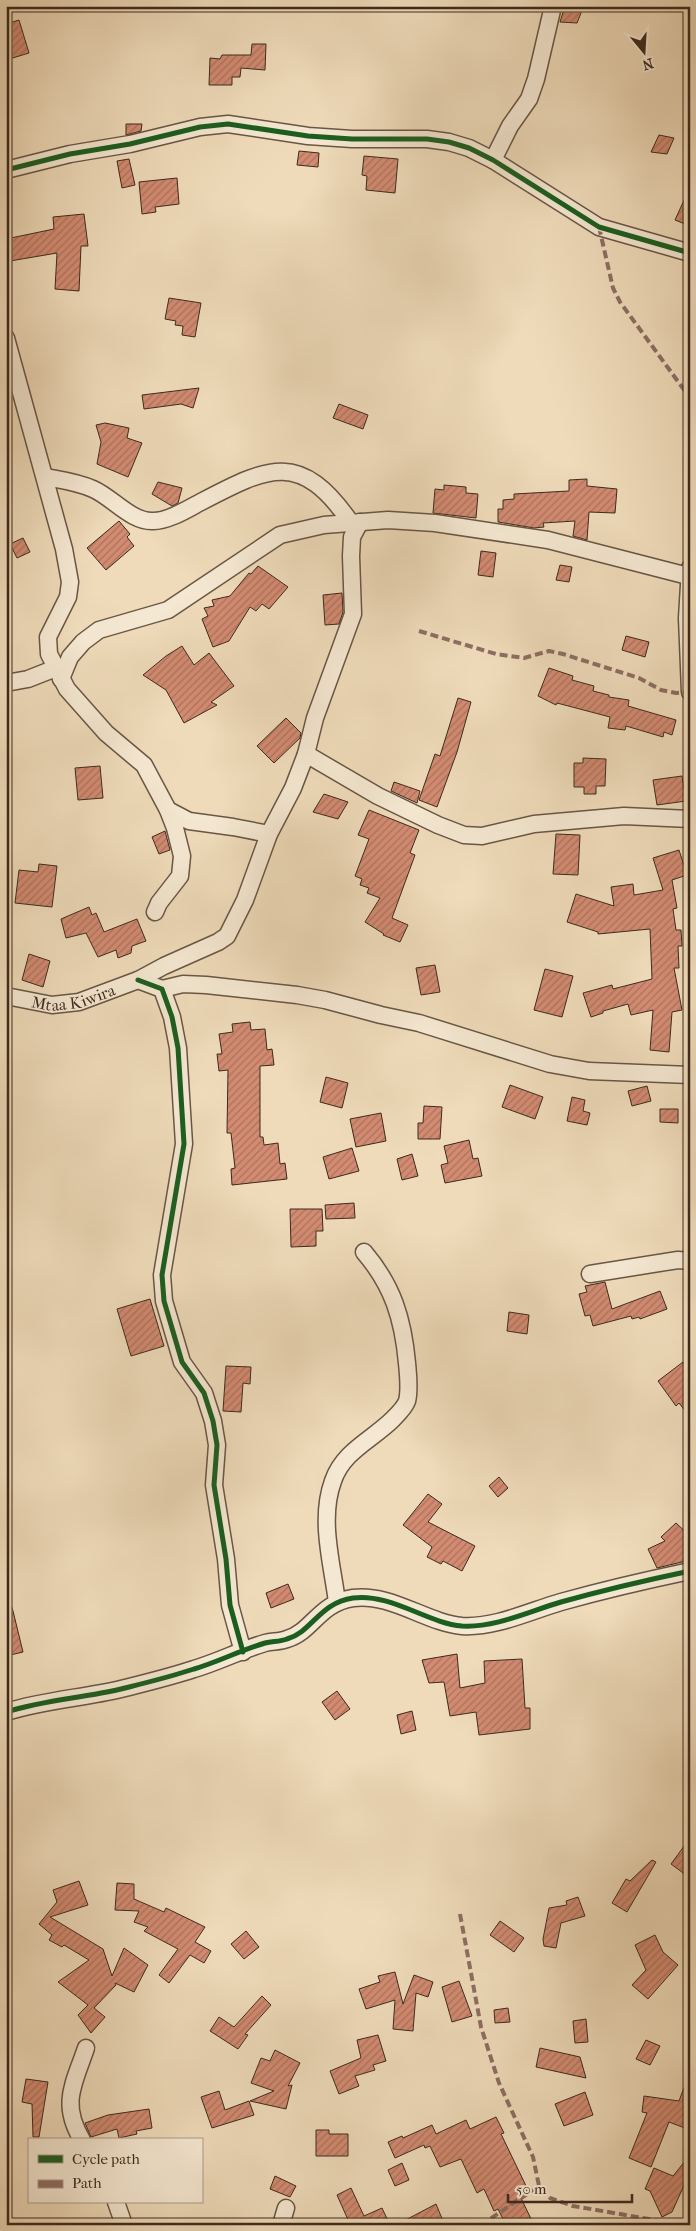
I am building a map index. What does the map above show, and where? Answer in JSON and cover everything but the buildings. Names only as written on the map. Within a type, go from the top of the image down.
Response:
[{"type":"street","points":[[492,160],[510,126],[529,99],[536,80],[553,6]]},
{"type":"street","points":[[6,170],[70,154],[130,144],[200,127],[228,124],[308,136],[352,139],[427,139],[449,142],[469,148],[492,160],[599,227],[690,253]]},
{"type":"street","points":[[6,338],[64,549],[70,582],[68,597],[48,637],[49,654],[67,689],[106,733],[144,765],[168,810],[175,828],[182,856],[180,876],[159,903],[155,912]]},
{"type":"street","points":[[45,477],[73,482],[94,490],[131,514],[152,521],[187,510],[250,478],[271,472],[287,471],[316,482],[355,522]]},
{"type":"street","points":[[6,683],[59,674],[83,642],[99,630],[168,610],[280,535],[324,525],[388,520],[435,523],[548,540],[689,572],[687,618],[690,692]]},
{"type":"street","name":"Mtaa Kiwira","points":[[6,996],[52,1005],[79,1002],[138,980],[227,936],[245,900],[270,834],[294,788],[306,754],[317,710],[353,614],[352,537],[355,522]]},
{"type":"street","points":[[306,754],[378,796],[438,825],[464,835],[482,836],[534,824],[624,816],[690,819]]},
{"type":"street","points":[[168,810],[189,821],[270,834]]},
{"type":"street","points":[[138,980],[162,989],[184,984],[297,995],[419,1023],[550,1064],[589,1071],[690,1075]]},
{"type":"street","points":[[162,989],[172,1017],[178,1048],[184,1144],[162,1275],[164,1300],[182,1362],[204,1393],[214,1422],[218,1445],[214,1485],[226,1559],[230,1605],[242,1652]]},
{"type":"street","points":[[338,1602],[326,1510],[333,1481],[342,1462],[357,1447],[393,1418],[406,1402],[408,1375],[404,1331],[394,1299],[374,1264],[364,1252]]},
{"type":"street","points":[[590,1274],[678,1260],[690,1261]]},
{"type":"street","points":[[6,1712],[73,1696],[119,1690],[193,1670],[264,1644],[294,1637],[321,1612],[338,1602],[354,1598],[370,1598],[400,1606],[447,1623],[463,1626],[488,1623],[517,1616],[620,1586],[690,1571]]},
{"type":"street","points":[[81,2138],[71,2117],[69,2102],[86,2048]]},
{"type":"street","points":[[117,2204],[124,2225]]},
{"type":"street","points":[[281,2225],[286,2208]]},
{"type":"marked path","points":[[599,227],[613,288],[620,302],[690,398]]},
{"type":"marked path","points":[[419,631],[496,654],[524,658],[549,651],[563,654],[639,678],[661,690],[676,693],[690,692]]},
{"type":"marked path","points":[[460,1914],[481,2027],[499,2083],[533,2157],[539,2186],[550,2198],[573,2206],[655,2220],[672,2225]]},
{"type":"marked path","points":[[481,2225],[539,2186]]},
{"type":"cycle path","points":[[6,170],[70,154],[130,144],[200,127],[228,124],[308,136],[352,139],[427,139],[449,142],[469,148],[493,160],[599,227],[690,253]]},
{"type":"cycle path","points":[[138,980],[162,989],[172,1017],[178,1048],[184,1144],[162,1275],[164,1301],[182,1362],[204,1393],[213,1421],[217,1445],[214,1485],[226,1559],[230,1605],[243,1652]]},
{"type":"cycle path","points":[[6,1712],[107,1692],[176,1675],[265,1643],[284,1640],[296,1635],[332,1606],[353,1598],[381,1600],[449,1624],[474,1626],[500,1622],[593,1593],[690,1571]]}]
